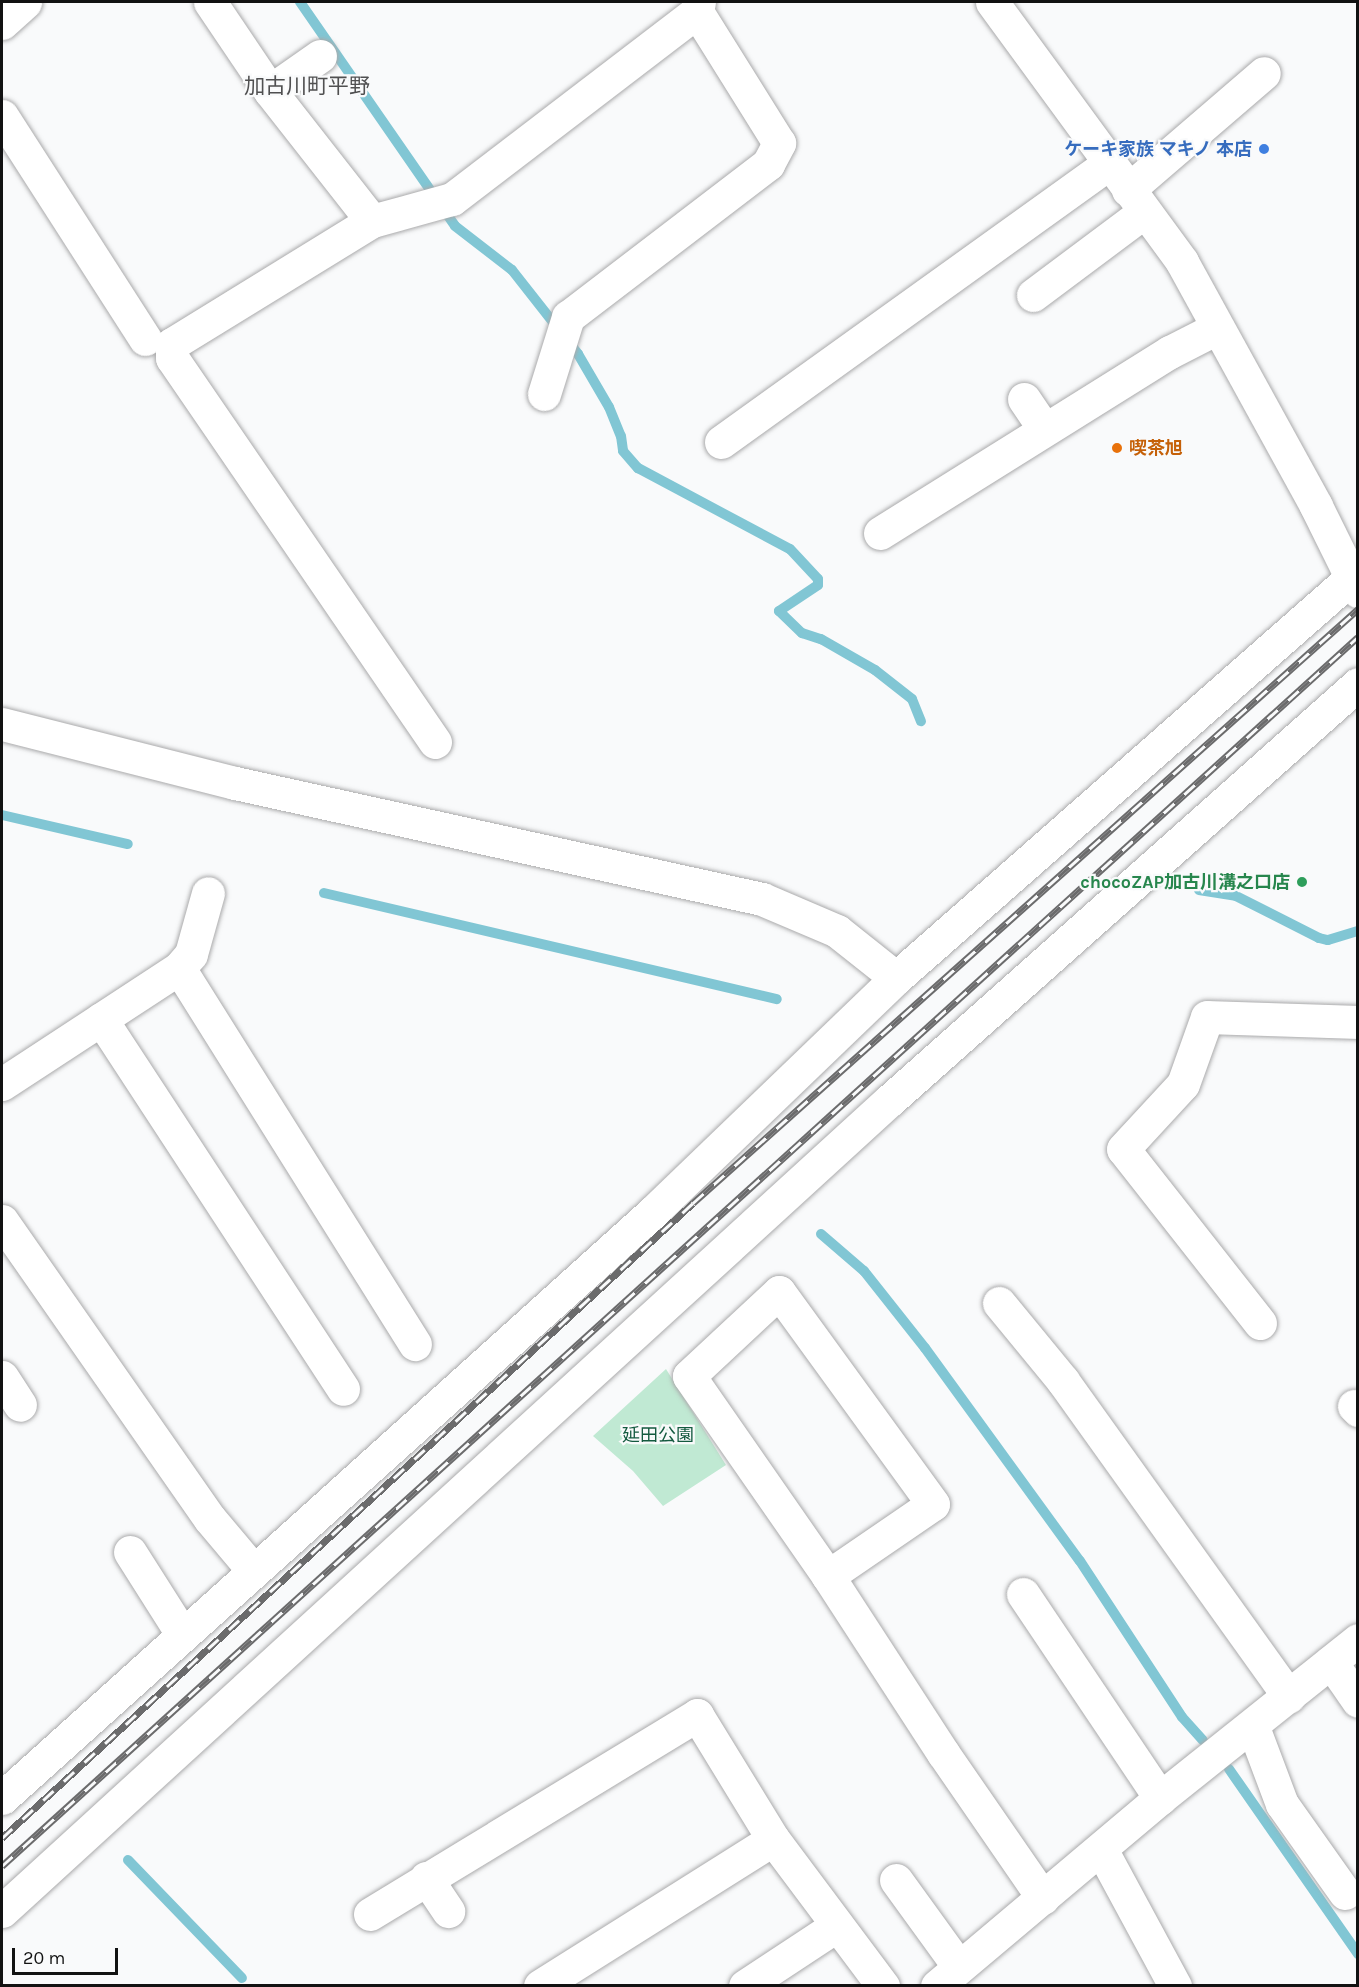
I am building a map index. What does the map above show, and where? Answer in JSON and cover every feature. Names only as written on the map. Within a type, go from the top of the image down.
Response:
[{"type":"main road","points":[[2,23],[25,2]]},
{"type":"main road","points":[[210,2],[270,91],[372,221]]},
{"type":"main road","points":[[2,1798],[653,1212],[896,978],[1356,580],[1182,262],[992,2]]},
{"type":"main road","points":[[435,742],[172,358],[172,344],[372,221],[452,199],[698,7],[779,143],[768,164],[568,317],[544,394]]},
{"type":"main road","points":[[270,91],[320,56]]},
{"type":"main road","points":[[1033,295],[1136,201],[1264,73]]},
{"type":"main road","points":[[2,116],[145,339]]},
{"type":"main road","points":[[721,442],[1109,163]]},
{"type":"main road","points":[[880,533],[1170,352],[1217,328]]},
{"type":"main road","points":[[1024,399],[1044,429]]},
{"type":"main road","points":[[2,1911],[882,1108],[1358,684]]},
{"type":"main road","points":[[2,724],[235,783],[762,899],[837,931],[896,978]]},
{"type":"main road","points":[[2,1084],[179,969],[191,954],[208,893]]},
{"type":"main road","points":[[179,969],[415,1344]]},
{"type":"main road","points":[[1260,1323],[1123,1149],[1183,1084],[1207,1017],[1358,1022]]},
{"type":"main road","points":[[101,1019],[343,1389]]},
{"type":"main road","points":[[2,1221],[210,1519],[253,1570]]},
{"type":"main road","points":[[828,1576],[933,1504],[779,1292],[689,1376],[828,1576],[943,1754],[1043,1898]]},
{"type":"main road","points":[[999,1303],[1063,1381],[1289,1697]]},
{"type":"main road","points":[[2,1377],[20,1405]]},
{"type":"main road","points":[[130,1552],[182,1634]]},
{"type":"main road","points":[[1023,1594],[1160,1798]]},
{"type":"main road","points":[[896,1880],[948,1976],[1160,1798],[1358,1640]]},
{"type":"main road","points":[[1331,1662],[1358,1701]]},
{"type":"main road","points":[[370,1914],[697,1714],[772,1839],[883,1986]]},
{"type":"main road","points":[[1253,1726],[1282,1804],[1345,1893]]},
{"type":"main road","points":[[540,1985],[772,1839]]},
{"type":"main road","points":[[1101,1849],[1175,1986]]},
{"type":"main road","points":[[426,1878],[448,1911]]},
{"type":"main road","points":[[746,1986],[836,1926]]},
{"type":"green space","name":"延田公園","points":[[666,1369],[726,1465],[663,1506],[633,1471],[593,1436]]},
{"type":"waterway","points":[[300,2],[455,226],[512,270],[578,354],[609,407],[621,436],[623,451],[638,468],[790,549],[818,579],[818,585],[779,611],[802,633],[821,639],[875,670],[912,699],[921,721]]},
{"type":"waterway","points":[[2,815],[128,844]]},
{"type":"waterway","points":[[1199,890],[1236,896],[1319,938],[1328,940],[1358,931]]},
{"type":"waterway","points":[[324,893],[777,999]]},
{"type":"waterway","points":[[821,1234],[864,1271],[925,1348],[1080,1561],[1182,1717],[1203,1740]]},
{"type":"waterway","points":[[1229,1769],[1358,1954]]},
{"type":"waterway","points":[[128,1860],[242,1978]]},
{"type":"railway","points":[[2,1838],[693,1203],[1358,609]]},
{"type":"railway","points":[[2,1866],[1358,637]]},
{"type":"place","name":"ケーキ家族 マキノ 本店","points":[[1264,149]]},
{"type":"place","name":"喫茶旭","points":[[1117,448]]},
{"type":"place","name":"chocoZAP加古川溝之口店","points":[[1302,882]]},
{"type":"district","name":"加古川町平野","points":[[307,86]]}]
